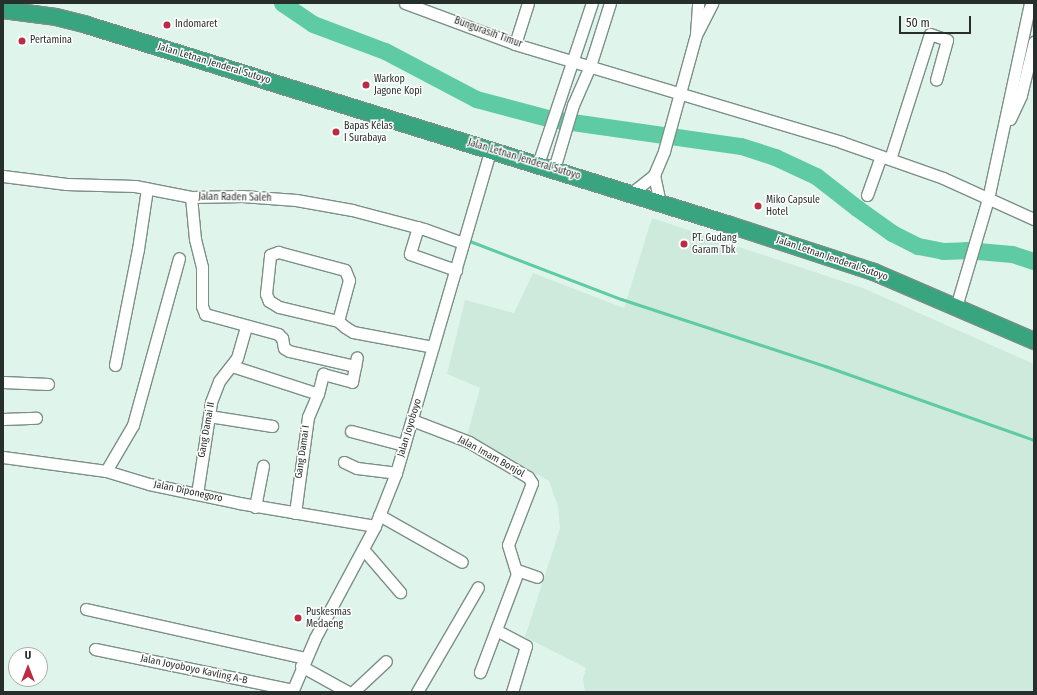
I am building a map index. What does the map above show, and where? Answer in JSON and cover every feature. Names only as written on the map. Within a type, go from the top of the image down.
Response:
[{"type":"highway","name":"Jalan Letnan Jenderal Sutoyo","points":[[3,10],[56,17],[87,25],[491,149],[660,203],[874,272],[1034,341]]},
{"type":"street","name":"Bungurasih Timur","points":[[405,3],[515,44],[572,60],[681,96],[885,158],[943,178],[1034,219]]},
{"type":"street","points":[[515,44],[528,3]]},
{"type":"street","points":[[554,169],[571,109],[590,66],[610,3]]},
{"type":"street","points":[[630,194],[654,175],[664,151],[681,96],[696,35],[698,3]]},
{"type":"street","points":[[696,35],[712,3]]},
{"type":"street","points":[[956,307],[988,199],[1030,3]]},
{"type":"street","points":[[538,164],[590,7],[606,16]]},
{"type":"street","points":[[867,195],[885,158],[930,34],[947,40],[936,80]]},
{"type":"street","points":[[1000,138],[1021,95],[1034,42]]},
{"type":"street","points":[[558,105],[571,109]]},
{"type":"street","name":"Jalan Joyoboyo","points":[[293,691],[303,662],[375,526],[396,473],[491,149]]},
{"type":"street","points":[[654,175],[660,203]]},
{"type":"street","name":"Jalan Raden Saleh","points":[[3,176],[52,183],[147,189],[191,197],[242,196],[296,200],[352,210],[418,227],[464,242]]},
{"type":"street","points":[[116,365],[138,249],[147,189]]},
{"type":"street","points":[[191,197],[195,239],[202,268],[202,310],[209,317],[246,327]]},
{"type":"street","points":[[418,227],[410,254],[456,270]]},
{"type":"street","points":[[338,321],[349,280],[345,270],[278,252],[270,255],[266,294],[269,301],[279,307],[338,321],[353,332],[433,347]]},
{"type":"street","points":[[106,470],[133,425],[179,258]]},
{"type":"street","name":"Gang Damai I","points":[[246,327],[278,334],[285,349],[288,351],[356,361],[351,382],[323,374],[318,394],[308,417],[295,513]]},
{"type":"street","name":"Gang Damai II","points":[[197,494],[209,416],[219,381],[237,358],[246,327]]},
{"type":"street","points":[[232,366],[318,394]]},
{"type":"street","points":[[3,382],[48,384]]},
{"type":"street","points":[[209,416],[272,426]]},
{"type":"street","points":[[3,419],[36,418]]},
{"type":"street","name":"Jalan Imam Bonjol","points":[[412,420],[469,442],[531,480],[532,488],[508,545],[517,570]]},
{"type":"street","points":[[351,431],[404,445]]},
{"type":"street","name":"Jalan Diponegoro","points":[[3,457],[106,470],[149,484],[255,507],[375,526]]},
{"type":"street","points":[[344,462],[357,468],[396,473]]},
{"type":"street","points":[[255,507],[263,466]]},
{"type":"street","points":[[379,515],[462,562]]},
{"type":"street","points":[[363,549],[400,592]]},
{"type":"street","points":[[480,672],[517,570],[537,577]]},
{"type":"street","points":[[417,692],[478,587]]},
{"type":"street","points":[[86,608],[303,662],[348,692]]},
{"type":"street","points":[[496,630],[526,646],[512,692]]},
{"type":"street","name":"Jalan Joyoboyo Kavling A-B","points":[[95,650],[293,691]]},
{"type":"street","points":[[353,692],[386,661]]},
{"type":"shaded area","points":[[652,218],[863,288],[1034,364],[1034,692],[585,692],[583,679],[586,668],[525,637],[560,528],[558,506],[549,481],[467,436],[480,388],[447,374],[465,300],[514,313],[533,273],[624,308]]},
{"type":"waterway","points":[[282,3],[313,24],[385,51],[476,99],[551,119],[741,146],[775,157],[816,176],[892,233],[918,246],[943,251],[966,250],[1012,254],[1034,261]]},
{"type":"waterway","points":[[467,240],[621,299],[825,366],[1034,440]]},
{"type":"place","name":"Indomaret","points":[[167,25]]},
{"type":"place","name":"Pertamina","points":[[22,41]]},
{"type":"place","name":"Warkop Jagone Kopi","points":[[366,85]]},
{"type":"place","name":"Bapas Kelas I Surabaya","points":[[336,132]]},
{"type":"place","name":"Miko Capsule Hotel","points":[[758,206]]},
{"type":"place","name":"PT. Gudang Garam Tbk","points":[[684,244]]},
{"type":"place","name":"Puskesmas Medaeng","points":[[298,618]]}]
